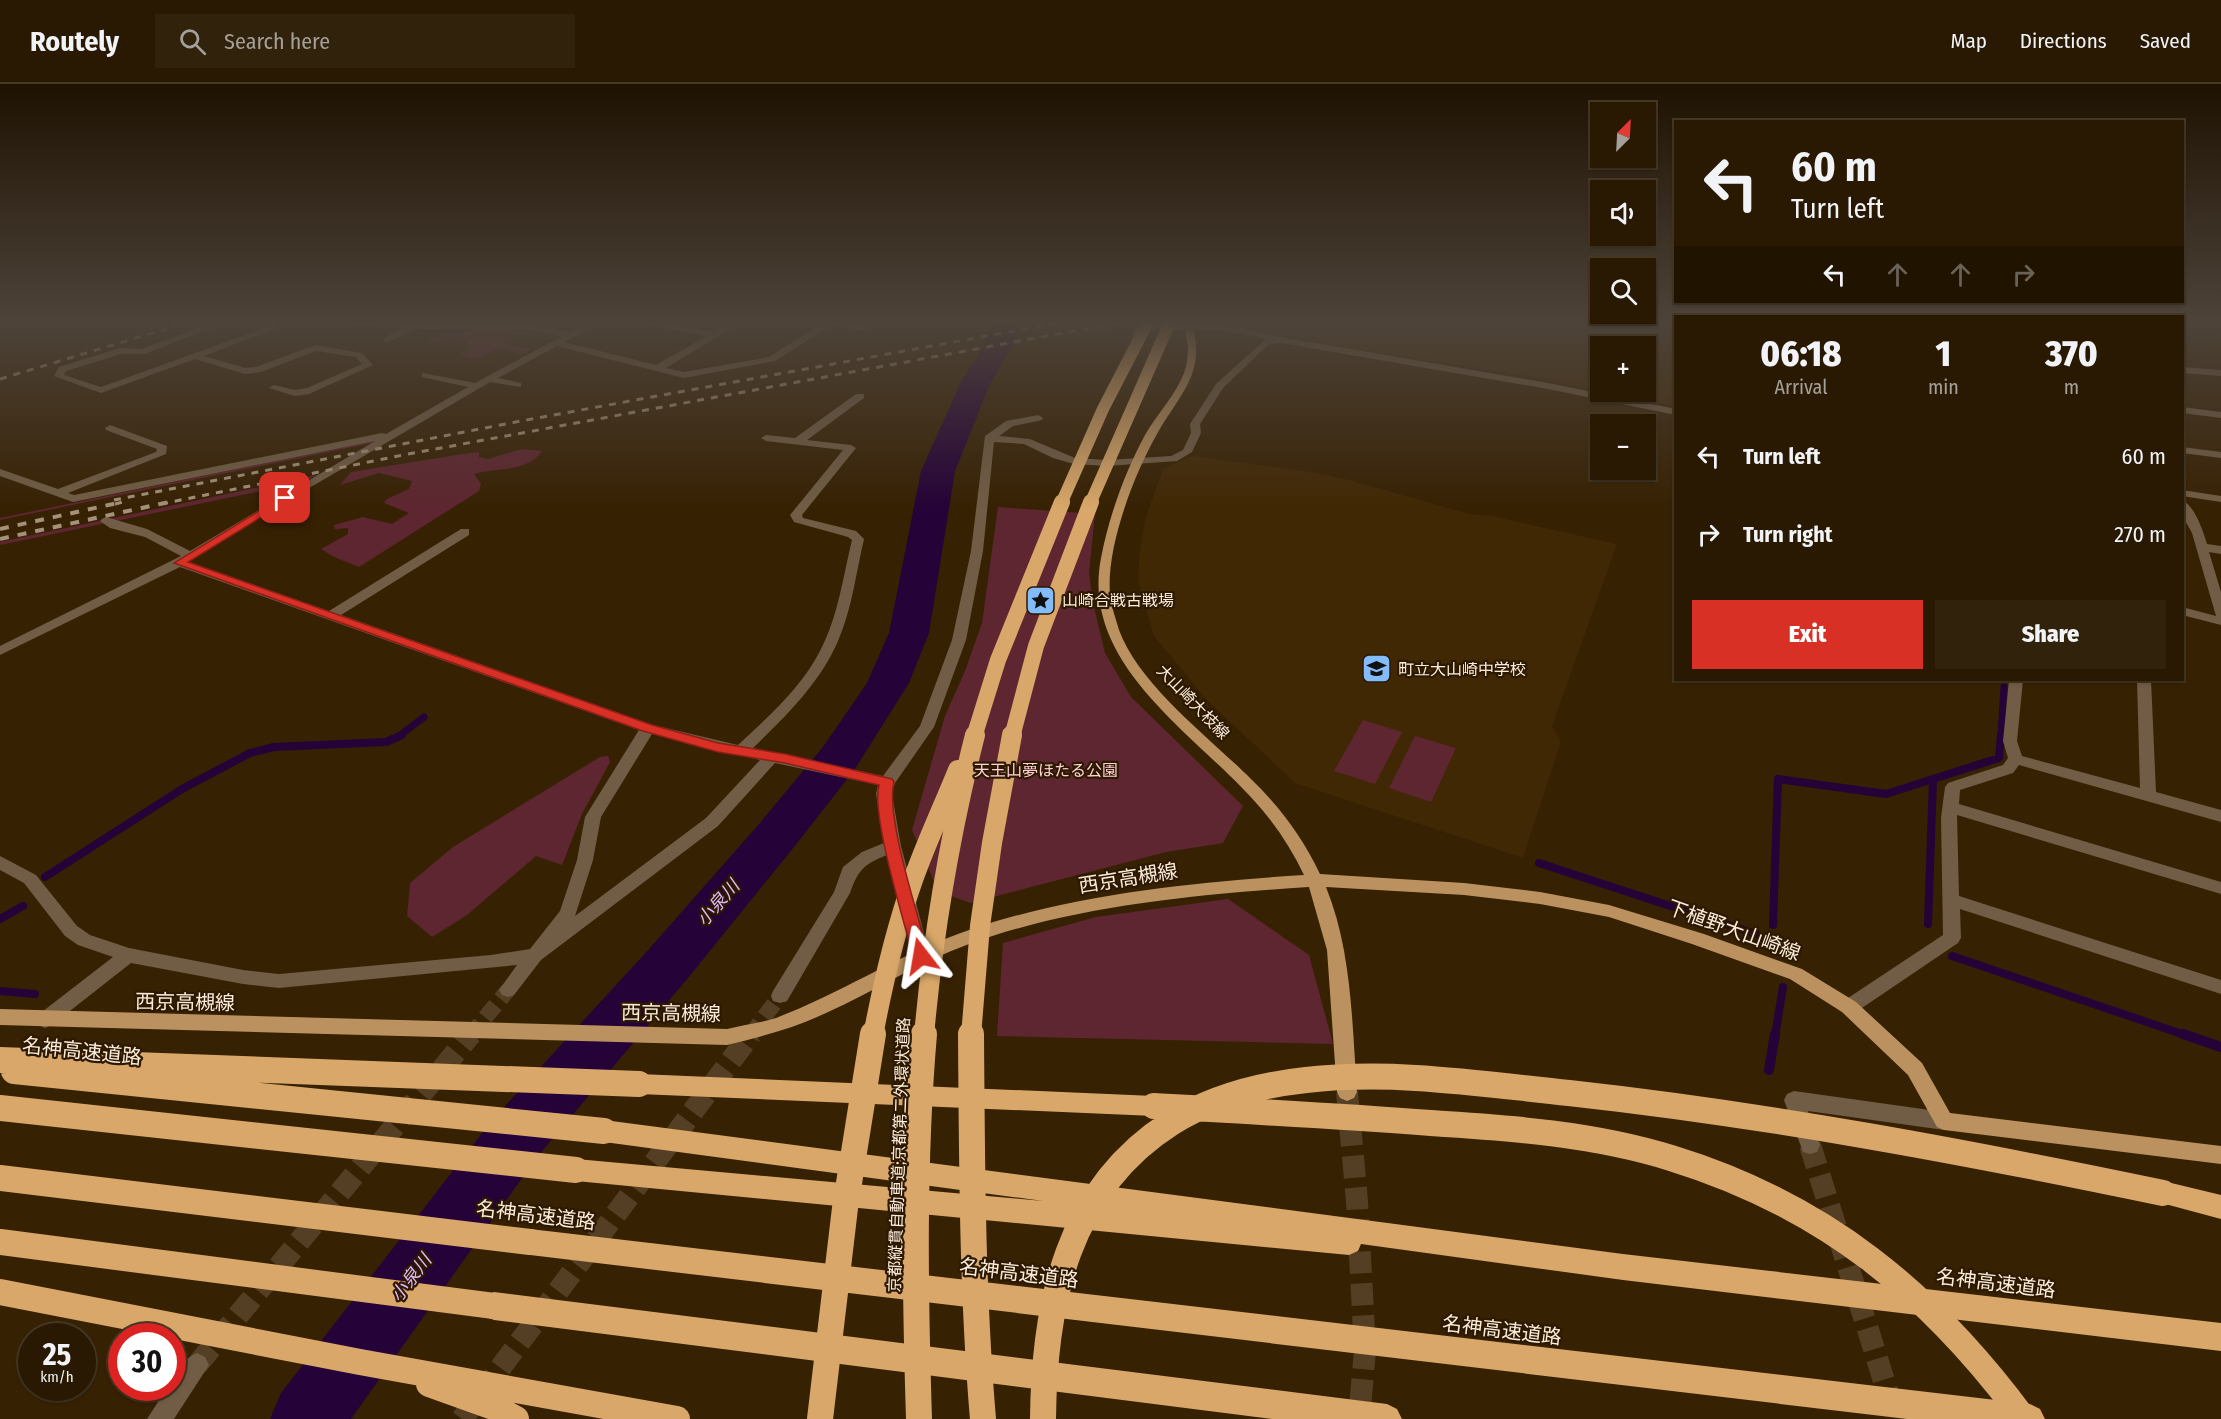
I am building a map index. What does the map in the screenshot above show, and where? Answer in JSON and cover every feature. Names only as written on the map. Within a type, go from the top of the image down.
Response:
[{"type":"highway","name":"京都縦貫自動車道;京都第二外環状道路","points":[[919,1419],[917,1186],[923,1033],[936,928],[951,837],[978,721],[1003,643],[1061,503],[1117,384]]},
{"type":"highway","points":[[983,1419],[979,1374],[972,1191],[971,1027],[980,926],[992,843],[1014,725],[1036,646],[1089,506],[1143,384]]},
{"type":"highway","points":[[820,1419],[834,1286],[854,1138],[874,1028],[892,952],[913,879],[978,721]]},
{"type":"highway","points":[[0,1060],[1154,1106],[1314,1114],[1552,1133],[1651,1153],[1719,1174],[1797,1211],[1834,1233],[1883,1268],[1945,1322],[1978,1358],[2024,1419]]},
{"type":"highway","name":"名神高速道路","points":[[0,1070],[604,1131],[1623,1267],[2221,1337]]},
{"type":"highway","points":[[1043,1419],[1042,1378],[1048,1318],[1062,1267],[1077,1227],[1102,1187],[1131,1153],[1170,1124],[1211,1103],[1260,1087],[1307,1080],[1356,1077],[1422,1080],[1586,1095],[1772,1120],[1917,1143],[2221,1207]]},
{"type":"highway","name":"名神高速道路","points":[[0,1108],[576,1170],[1623,1267]]},
{"type":"highway","name":"名神高速道路","points":[[0,1178],[2032,1419]]},
{"type":"highway","points":[[0,1242],[1386,1419]]},
{"type":"highway","points":[[0,1292],[360,1362],[677,1419]]},
{"type":"highway","points":[[360,1362],[437,1386],[496,1408],[516,1419]]},
{"type":"main road","name":"大山崎大枝線","points":[[1183,384],[1151,434],[1138,461],[1117,522],[1104,575],[1104,596],[1119,648],[1163,702],[1237,774],[1285,827],[1315,880],[1335,940],[1347,1092]]},
{"type":"main road","name":"西京高槻線","points":[[0,1017],[727,1037],[775,1026],[820,1008],[921,956],[966,938],[1035,918],[1103,903],[1213,889],[1315,880]]},
{"type":"main road","name":"下植野大山崎線","points":[[1315,880],[1464,889],[1540,898],[1609,911],[1698,939],[1796,974],[1850,1007],[1915,1069],[1944,1121]]},
{"type":"main road","points":[[1944,1121],[2221,1155]]},
{"type":"street","points":[[84,384],[101,390],[116,384]]},
{"type":"street","points":[[274,388],[295,393],[309,391],[324,384]]},
{"type":"street","points":[[469,384],[477,386]]},
{"type":"street","points":[[0,651],[184,560],[480,384]]},
{"type":"street","points":[[1074,461],[1112,384]]},
{"type":"street","points":[[989,438],[1026,441],[1057,456],[1074,461],[1107,463],[1173,459],[1186,452],[1196,433],[1195,424],[1221,384]]},
{"type":"street","points":[[1538,384],[1674,412]]},
{"type":"street","points":[[798,441],[860,396]]},
{"type":"street","points":[[2184,410],[2221,415]]},
{"type":"street","points":[[989,438],[1010,423],[1038,418]]},
{"type":"street","points":[[879,780],[927,726],[959,640],[977,551],[992,423]]},
{"type":"street","points":[[56,494],[161,454],[163,448],[110,428]]},
{"type":"street","points":[[0,472],[56,494],[73,498],[93,496],[396,434]]},
{"type":"street","points":[[742,750],[787,706],[826,654],[841,612],[858,539],[852,534],[798,520],[796,515],[851,448],[766,438]]},
{"type":"street","points":[[2184,450],[2221,455]]},
{"type":"street","points":[[2184,493],[2221,499]]},
{"type":"street","points":[[2184,507],[2200,540],[2220,606]]},
{"type":"street","points":[[106,521],[113,525],[125,526],[146,533],[184,560],[331,616],[648,728],[718,747],[779,757],[879,780]]},
{"type":"street","points":[[331,616],[465,532]]},
{"type":"street","points":[[2184,532],[2221,550]]},
{"type":"street","points":[[2184,612],[2221,621]]},
{"type":"street","points":[[2016,681],[2010,741],[2016,759]]},
{"type":"street","points":[[2144,681],[2148,795]]},
{"type":"street","points":[[508,990],[568,913],[585,860],[593,817],[626,759],[648,728]]},
{"type":"street","points":[[0,862],[30,879],[71,931],[84,940],[128,955],[243,977],[279,981],[491,962],[536,955],[712,822],[779,757]]},
{"type":"street","points":[[2016,759],[2221,816]]},
{"type":"street","points":[[1850,1007],[1952,938],[1949,818],[1953,788],[2008,769],[2016,759]]},
{"type":"street","points":[[879,780],[921,956]]},
{"type":"street","points":[[1952,808],[2221,888]]},
{"type":"street","points":[[780,996],[842,893],[849,871],[868,856],[893,846]]},
{"type":"street","points":[[1951,900],[2221,987]]},
{"type":"street","points":[[45,1020],[128,955]]},
{"type":"street","points":[[1810,1145],[1794,1100],[1944,1121]]},
{"type":"street","points":[[159,1419],[197,1365]]},
{"type":"shaded area","points":[[1569,384],[1590,384],[1590,389]]},
{"type":"shaded area","points":[[1656,384],[1674,384],[1674,406],[1655,402]]},
{"type":"shaded area","name":"町立大山崎中学校","points":[[1192,456],[1311,472],[1345,479],[1470,514],[1492,516],[1617,544],[1552,726],[1561,741],[1523,858],[1295,783],[1208,701],[1154,636],[1138,580],[1145,520],[1163,469]]},
{"type":"green space","points":[[382,439],[377,442],[0,520],[0,518]]},
{"type":"green space","points":[[522,449],[542,451],[536,458],[520,466],[474,474],[481,484],[479,491],[359,567],[321,549],[348,534],[348,528],[335,529],[334,525],[363,517],[392,524],[409,513],[384,503],[387,499],[409,489],[412,481],[379,473],[340,485],[351,472],[479,452],[479,457],[488,459]]},
{"type":"green space","points":[[316,475],[305,482],[0,545],[0,542]]},
{"type":"green space","name":"天王山夢ほたる公園","points":[[998,507],[1095,514],[1089,573],[1093,603],[1105,653],[1131,697],[1243,806],[1223,843],[1166,852],[970,903],[938,891],[912,830],[945,716],[965,671],[982,623]]},
{"type":"green space","points":[[1363,720],[1402,732],[1375,784],[1334,771]]},
{"type":"green space","points":[[1415,736],[1456,748],[1431,802],[1389,788]]},
{"type":"green space","points":[[608,756],[610,762],[582,814],[562,865],[536,856],[467,915],[432,937],[407,916],[410,883],[453,847],[600,757]]},
{"type":"green space","points":[[1228,899],[1309,955],[1333,1044],[997,1036],[1003,943],[1096,917]]},
{"type":"waterway","name":"小泉川","points":[[307,1419],[515,1138],[669,963],[777,835],[839,758],[888,683],[909,633],[938,471],[975,384]]},
{"type":"waterway","points":[[2001,737],[2004,687]]},
{"type":"waterway","points":[[399,736],[424,717]]},
{"type":"waterway","points":[[1933,779],[1999,758],[2001,735]]},
{"type":"waterway","points":[[45,877],[182,789],[250,753],[274,747],[386,742],[399,736]]},
{"type":"waterway","points":[[1773,925],[1778,779],[1886,794],[1933,779]]},
{"type":"waterway","points":[[1928,924],[1933,779]]},
{"type":"waterway","points":[[1539,863],[1756,934]]},
{"type":"waterway","points":[[0,919],[23,906]]},
{"type":"waterway","points":[[1952,956],[2188,1036]]},
{"type":"waterway","points":[[1775,1036],[1783,987]]},
{"type":"waterway","points":[[0,991],[35,994]]},
{"type":"waterway","points":[[1769,1070],[1775,1034]]},
{"type":"waterway","points":[[2183,1034],[2221,1047]]},
{"type":"tunnel","points":[[470,1036],[508,990]]},
{"type":"tunnel","points":[[750,1036],[780,996]]},
{"type":"tunnel","points":[[197,1365],[471,1034]]},
{"type":"tunnel","points":[[462,1419],[751,1034]]},
{"type":"tunnel","points":[[1347,1092],[1357,1201],[1365,1350],[1359,1419]]},
{"type":"tunnel","points":[[1810,1145],[1896,1419]]},
{"type":"railway","points":[[114,500],[722,384]]},
{"type":"railway","points":[[161,504],[403,455],[785,384]]},
{"type":"railway","points":[[0,529],[122,502]]},
{"type":"railway","points":[[115,504],[123,502]]},
{"type":"railway","points":[[0,539],[169,502]]},
{"type":"place","name":"山崎合戦古戦場","points":[[1041,600]]},
{"type":"place","name":"町立大山崎中学校","points":[[1377,669]]},
{"type":"route","points":[[285,498],[179,563],[648,728],[718,747],[742,750],[887,782],[884,794],[893,846],[921,956]]}]
